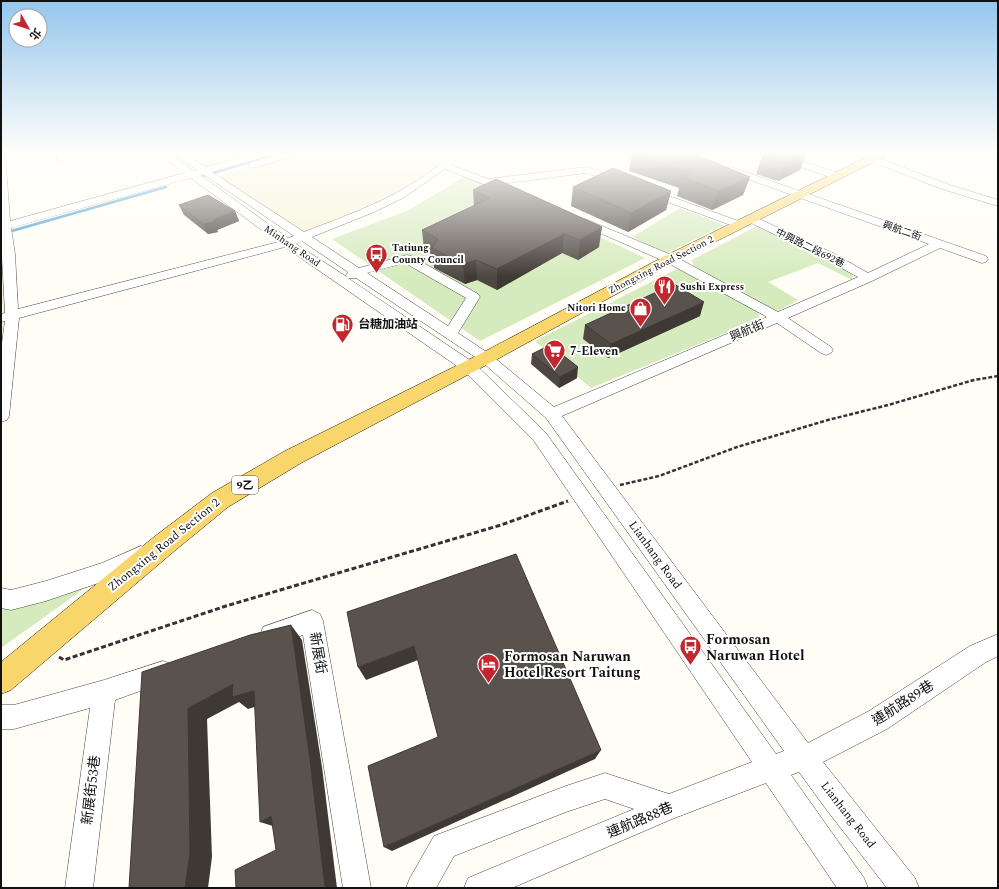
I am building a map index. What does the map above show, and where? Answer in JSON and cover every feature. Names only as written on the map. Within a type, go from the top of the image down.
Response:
[{"type":"main road","name":"Zhongxing Road Section 2","points":[[1,680],[163,545],[220,500],[286,461],[478,362],[670,259],[799,195]]},
{"type":"street","points":[[1,416],[10,254],[4,228],[2,195]]},
{"type":"street","points":[[4,228],[119,195]]},
{"type":"street","name":"Minhang Road","points":[[220,195],[286,243],[343,280]]},
{"type":"street","name":"Minhang Road","points":[[241,195],[358,272]]},
{"type":"street","points":[[6,317],[286,243],[303,237],[330,234],[392,210],[417,195]]},
{"type":"street","name":"中興路二段692巷","points":[[662,195],[745,222],[829,256],[868,278]]},
{"type":"street","name":"興航二街","points":[[801,195],[982,260]]},
{"type":"street","points":[[975,195],[998,202]]},
{"type":"street","points":[[568,216],[670,259],[778,318],[826,350]]},
{"type":"street","name":"興航街","points":[[552,414],[778,318],[868,278],[939,244]]},
{"type":"street","points":[[343,280],[358,272],[407,259],[473,297],[450,334]]},
{"type":"street","name":"Lianhang Road","points":[[358,272],[450,334],[478,362],[540,437],[854,888]]},
{"type":"street","name":"Lianhang Road","points":[[343,280],[478,362],[552,414],[836,800],[905,888]]},
{"type":"street","points":[[612,540],[637,531]]},
{"type":"street","points":[[1,598],[11,600],[77,582],[106,571],[163,545]]},
{"type":"street","name":"新展街","points":[[253,642],[312,621],[357,888]]},
{"type":"street","name":"連航路89巷","points":[[805,758],[878,720],[978,654],[998,644]]},
{"type":"street","points":[[1,717],[14,717],[104,692],[186,664]]},
{"type":"street","name":"新展街53巷","points":[[79,888],[104,692]]},
{"type":"street","name":"連航路88巷","points":[[478,888],[669,807],[770,768],[805,758]]},
{"type":"street","points":[[420,888],[444,846],[605,786],[669,807]]},
{"type":"path","points":[[606,488],[659,476],[737,447],[828,420],[888,405],[974,380],[998,376]]},
{"type":"path","points":[[57,655],[64,660],[226,606],[500,525],[581,496]]},
{"type":"shaded area","points":[[241,195],[400,195],[399,196],[303,237]]},
{"type":"shaded area","points":[[1,238],[12,316],[1,380]]},
{"type":"green space","points":[[433,195],[511,195],[645,258],[480,341],[332,239],[409,210]]},
{"type":"green space","points":[[680,208],[724,225],[665,254],[632,237]]},
{"type":"green space","points":[[755,227],[765,228],[842,266],[853,275],[852,280],[818,263],[768,282],[798,300],[778,311],[769,309],[694,266],[692,260]]},
{"type":"green space","points":[[677,269],[684,270],[758,312],[759,317],[753,322],[591,388],[535,341]]},
{"type":"green space","points":[[92,583],[1,648],[1,608]]},
{"type":"building","points":[[209,195],[235,211],[213,220],[213,222],[203,224],[179,205]]},
{"type":"building","points":[[485,195],[532,195],[602,227],[580,240],[564,234],[497,269],[476,260],[463,264],[432,248],[438,239],[422,230],[490,198]]},
{"type":"building","points":[[592,195],[663,195],[631,213]]},
{"type":"building","points":[[674,284],[704,302],[611,344],[585,325]]},
{"type":"building","points":[[550,345],[578,367],[560,377],[532,354]]},
{"type":"building","points":[[516,554],[601,750],[384,847],[368,766],[438,737],[414,646],[358,667],[347,612]]},
{"type":"building","points":[[291,625],[310,759],[325,888],[236,888],[235,870],[276,850],[271,816],[260,822],[254,691],[232,697],[233,684],[188,708],[190,853],[185,888],[129,888],[142,672],[250,635]]},
{"type":"waterway","points":[[1,234],[136,195]]},
{"type":"place","name":"Tatiung County Council","points":[[376,274]]},
{"type":"place","name":"Sushi Express","points":[[665,306]]},
{"type":"place","name":"Nitori Home","points":[[641,328]]},
{"type":"place","name":"台糖加油站","points":[[342,344]]},
{"type":"place","name":"7-Eleven","points":[[554,370]]},
{"type":"place","name":"Formosan Naruwan Hotel","points":[[690,666]]},
{"type":"place","name":"Formosan Naruwan Hotel Resort Taitung","points":[[489,684]]}]
